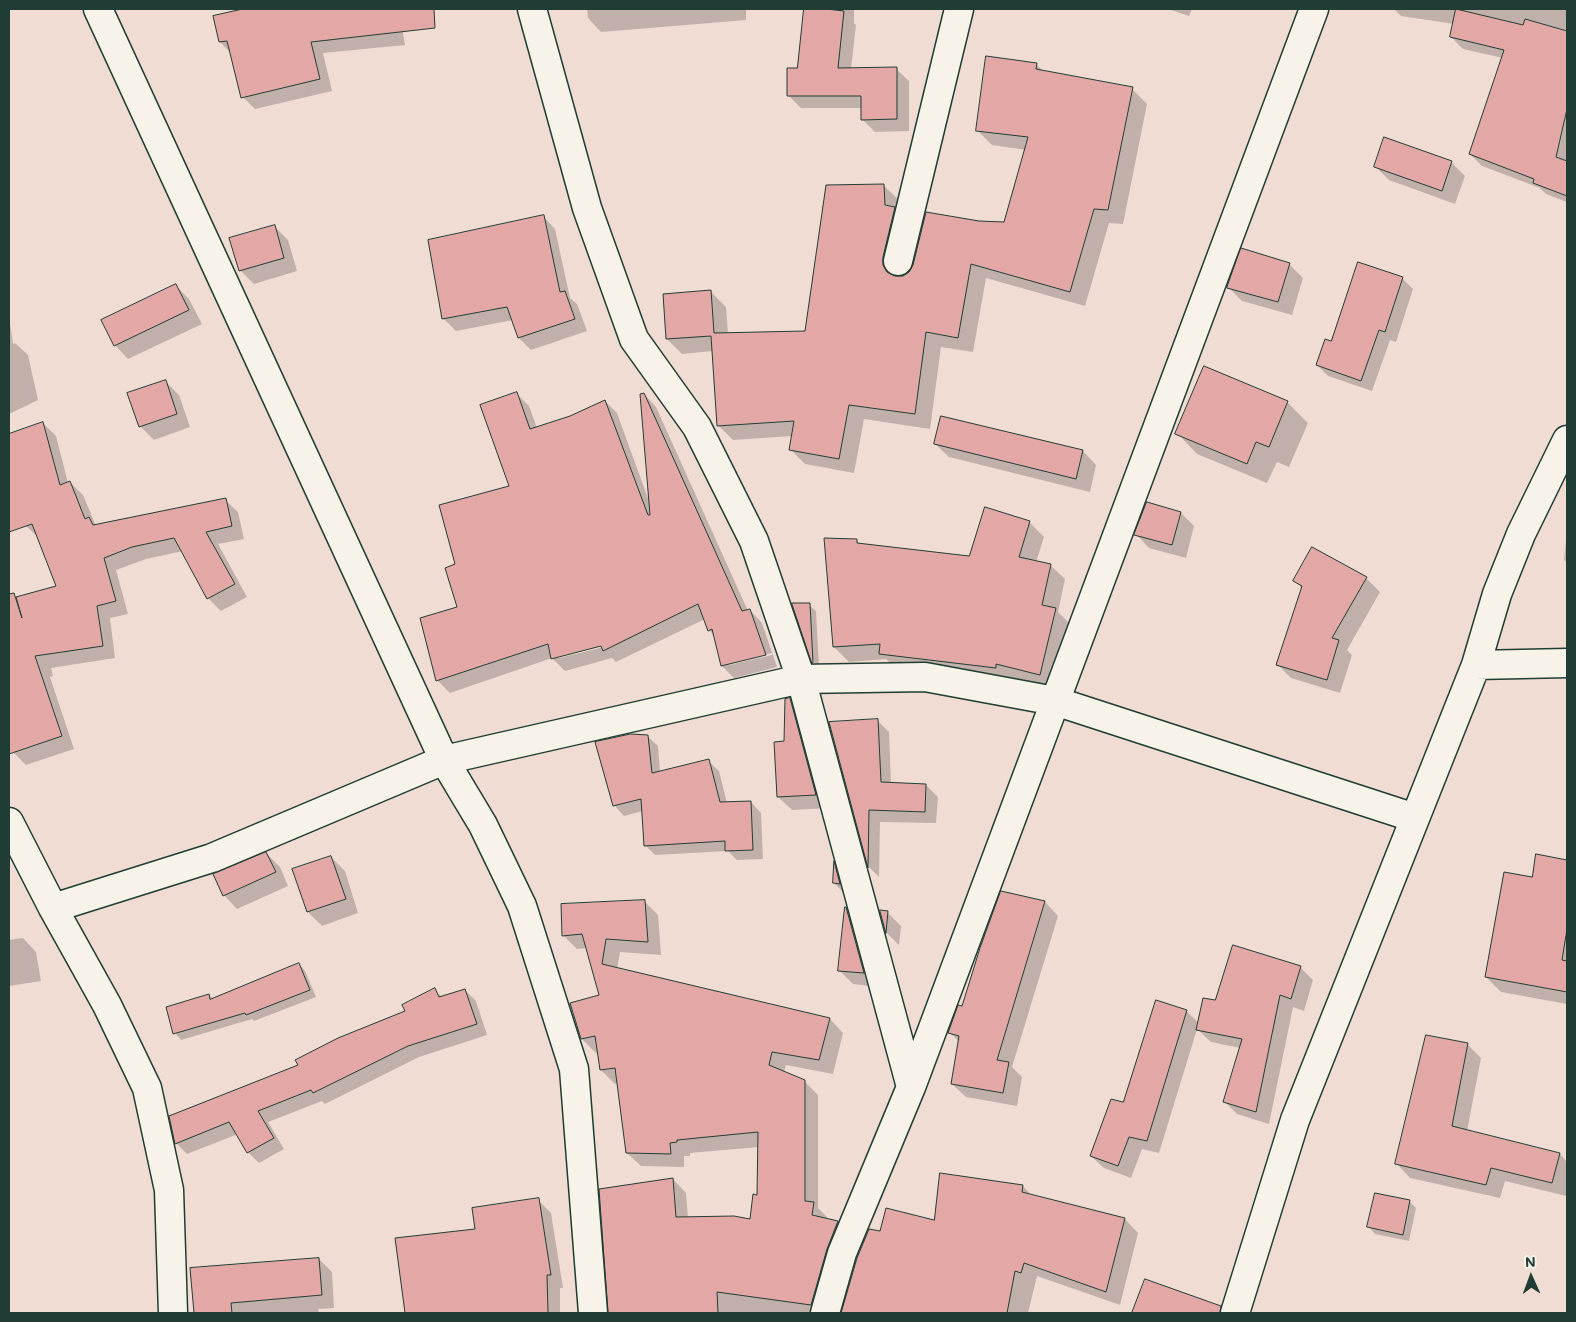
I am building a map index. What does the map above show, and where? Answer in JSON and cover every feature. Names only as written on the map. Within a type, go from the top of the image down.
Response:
[{"type":"street","points":[[98,9],[444,760],[483,825],[522,906],[574,1069],[593,1313]]},
{"type":"street","points":[[532,9],[587,208],[634,339],[697,427],[754,541],[801,679],[910,1087]]},
{"type":"street","points":[[898,261],[958,9]]},
{"type":"street","points":[[825,1313],[842,1254],[910,1087],[1314,9]]},
{"type":"street","points":[[1235,1313],[1295,1120],[1476,665],[1497,594],[1518,543],[1567,440]]},
{"type":"street","points":[[1476,665],[1567,664]]},
{"type":"street","points":[[53,908],[212,858],[444,760],[801,679],[926,677],[1055,701],[1415,818]]},
{"type":"street","points":[[9,822],[53,908],[108,1005],[147,1088],[169,1190],[173,1313]]},
{"type":"building","points":[[243,9],[434,9],[435,28],[311,42],[320,79],[241,98],[227,41],[219,42],[213,16]]},
{"type":"building","points":[[804,9],[844,11],[838,68],[897,67],[897,119],[861,120],[861,96],[787,96],[787,68],[797,68]]},
{"type":"building","points":[[1456,9],[1523,25],[1525,19],[1567,31],[1567,109],[1556,157],[1567,161],[1567,196],[1533,183],[1534,179],[1469,154],[1504,50],[1450,37]]},
{"type":"building","points":[[986,56],[1037,63],[1036,69],[1133,87],[1108,210],[1094,209],[1070,292],[971,264],[958,338],[926,332],[915,414],[849,405],[839,459],[789,450],[794,421],[717,426],[711,336],[666,339],[663,294],[711,290],[714,333],[805,331],[826,185],[884,184],[885,205],[895,207],[883,257],[883,265],[887,272],[895,276],[903,276],[909,272],[913,265],[926,212],[979,221],[1004,222],[1028,137],[976,131]]},
{"type":"building","points":[[1384,137],[1452,161],[1442,191],[1374,167]]},
{"type":"building","points":[[544,215],[560,292],[565,291],[575,319],[518,338],[507,307],[442,319],[428,240]]},
{"type":"building","points":[[275,225],[284,258],[239,271],[229,238]]},
{"type":"building","points":[[1241,248],[1290,263],[1278,302],[1227,288]]},
{"type":"building","points":[[1358,262],[1403,277],[1385,332],[1379,330],[1361,381],[1316,365],[1325,339],[1331,341]]},
{"type":"building","points":[[176,284],[189,310],[114,346],[101,320]]},
{"type":"building","points":[[1204,366],[1288,401],[1269,447],[1256,442],[1247,464],[1175,434]]},
{"type":"building","points":[[166,380],[177,414],[139,427],[127,393]]},
{"type":"building","points":[[517,392],[530,429],[570,416],[605,400],[648,515],[650,515],[640,394],[644,393],[742,611],[750,609],[766,655],[721,666],[712,629],[708,631],[698,604],[603,651],[601,646],[551,659],[548,644],[436,681],[420,618],[457,607],[445,568],[455,564],[439,505],[509,486],[480,405]]},
{"type":"building","points":[[941,416],[1083,450],[1076,479],[934,444]]},
{"type":"building","points":[[43,422],[60,485],[70,481],[85,519],[89,517],[93,525],[226,498],[232,526],[206,532],[235,584],[207,599],[174,538],[132,547],[104,558],[116,601],[97,606],[103,646],[35,656],[62,736],[9,754],[9,594],[14,593],[22,618],[16,597],[56,586],[32,524],[9,532],[9,434]]},
{"type":"building","points":[[1147,502],[1181,512],[1172,545],[1134,535]]},
{"type":"building","points":[[985,507],[1030,521],[1019,557],[1051,564],[1042,605],[1056,608],[1040,675],[996,664],[996,668],[879,654],[880,644],[833,647],[824,538],[857,539],[857,543],[969,556]]},
{"type":"building","points":[[1312,547],[1367,577],[1332,638],[1339,640],[1327,680],[1276,665],[1302,586],[1293,581]]},
{"type":"building","points":[[792,603],[810,603],[813,663],[812,663]]},
{"type":"building","points":[[790,698],[816,795],[777,797],[774,742],[784,741],[785,699]]},
{"type":"building","points":[[878,719],[881,782],[926,784],[925,812],[869,810],[868,868],[829,722]]},
{"type":"building","points":[[631,734],[648,735],[652,773],[709,759],[720,802],[751,801],[753,850],[725,851],[725,841],[644,846],[641,799],[613,806],[595,742]]},
{"type":"building","points":[[266,852],[276,872],[223,896],[213,874]]},
{"type":"building","points":[[1536,854],[1567,860],[1567,929],[1562,960],[1567,961],[1567,992],[1485,977],[1504,872],[1532,877]]},
{"type":"building","points":[[331,856],[346,899],[307,912],[292,869]]},
{"type":"building","points":[[834,861],[840,884],[833,883]]},
{"type":"building","points":[[1001,891],[1045,901],[997,1060],[1009,1062],[1003,1093],[951,1084],[959,1036],[948,1033],[958,1005],[962,1006],[980,948]]},
{"type":"building","points":[[645,900],[648,942],[606,939],[602,964],[830,1018],[819,1060],[772,1052],[769,1065],[805,1080],[805,1201],[814,1202],[812,1215],[838,1221],[827,1249],[811,1305],[717,1292],[718,1313],[608,1313],[599,1189],[673,1178],[676,1217],[734,1216],[750,1219],[753,1194],[757,1195],[758,1132],[677,1140],[677,1142],[670,1143],[671,1154],[626,1153],[615,1068],[600,1070],[595,1036],[581,1039],[570,1003],[599,995],[582,934],[562,936],[561,904]]},
{"type":"building","points":[[846,907],[864,973],[838,971]]},
{"type":"building","points":[[880,910],[888,911],[886,933]]},
{"type":"building","points":[[1233,945],[1301,966],[1291,999],[1280,995],[1256,1112],[1223,1102],[1242,1039],[1196,1030],[1203,998],[1215,1000]]},
{"type":"building","points":[[299,963],[310,990],[246,1015],[245,1013],[173,1034],[166,1007],[209,994],[210,999]]},
{"type":"building","points":[[435,988],[439,997],[465,989],[477,1024],[408,1046],[313,1093],[311,1090],[258,1111],[274,1138],[247,1153],[229,1122],[175,1144],[169,1116],[298,1065],[295,1060],[338,1038],[405,1011],[402,1005]]},
{"type":"building","points":[[1156,1000],[1187,1010],[1147,1141],[1129,1137],[1118,1166],[1090,1156],[1111,1099],[1123,1102]]},
{"type":"building","points":[[1426,1035],[1468,1043],[1452,1126],[1560,1153],[1552,1183],[1491,1168],[1486,1185],[1395,1164]]},
{"type":"building","points":[[940,1173],[1023,1185],[1022,1192],[1125,1218],[1106,1292],[1024,1263],[1021,1273],[1015,1271],[1007,1313],[841,1313],[857,1258],[869,1229],[880,1231],[886,1208],[934,1220]]},
{"type":"building","points":[[1375,1193],[1410,1200],[1403,1235],[1367,1227]]},
{"type":"building","points":[[539,1198],[551,1275],[547,1275],[548,1313],[405,1313],[395,1238],[475,1229],[472,1208]]},
{"type":"building","points":[[319,1258],[322,1295],[231,1303],[232,1313],[194,1313],[190,1268]]},
{"type":"building","points":[[1145,1279],[1221,1306],[1220,1313],[1132,1313]]}]
